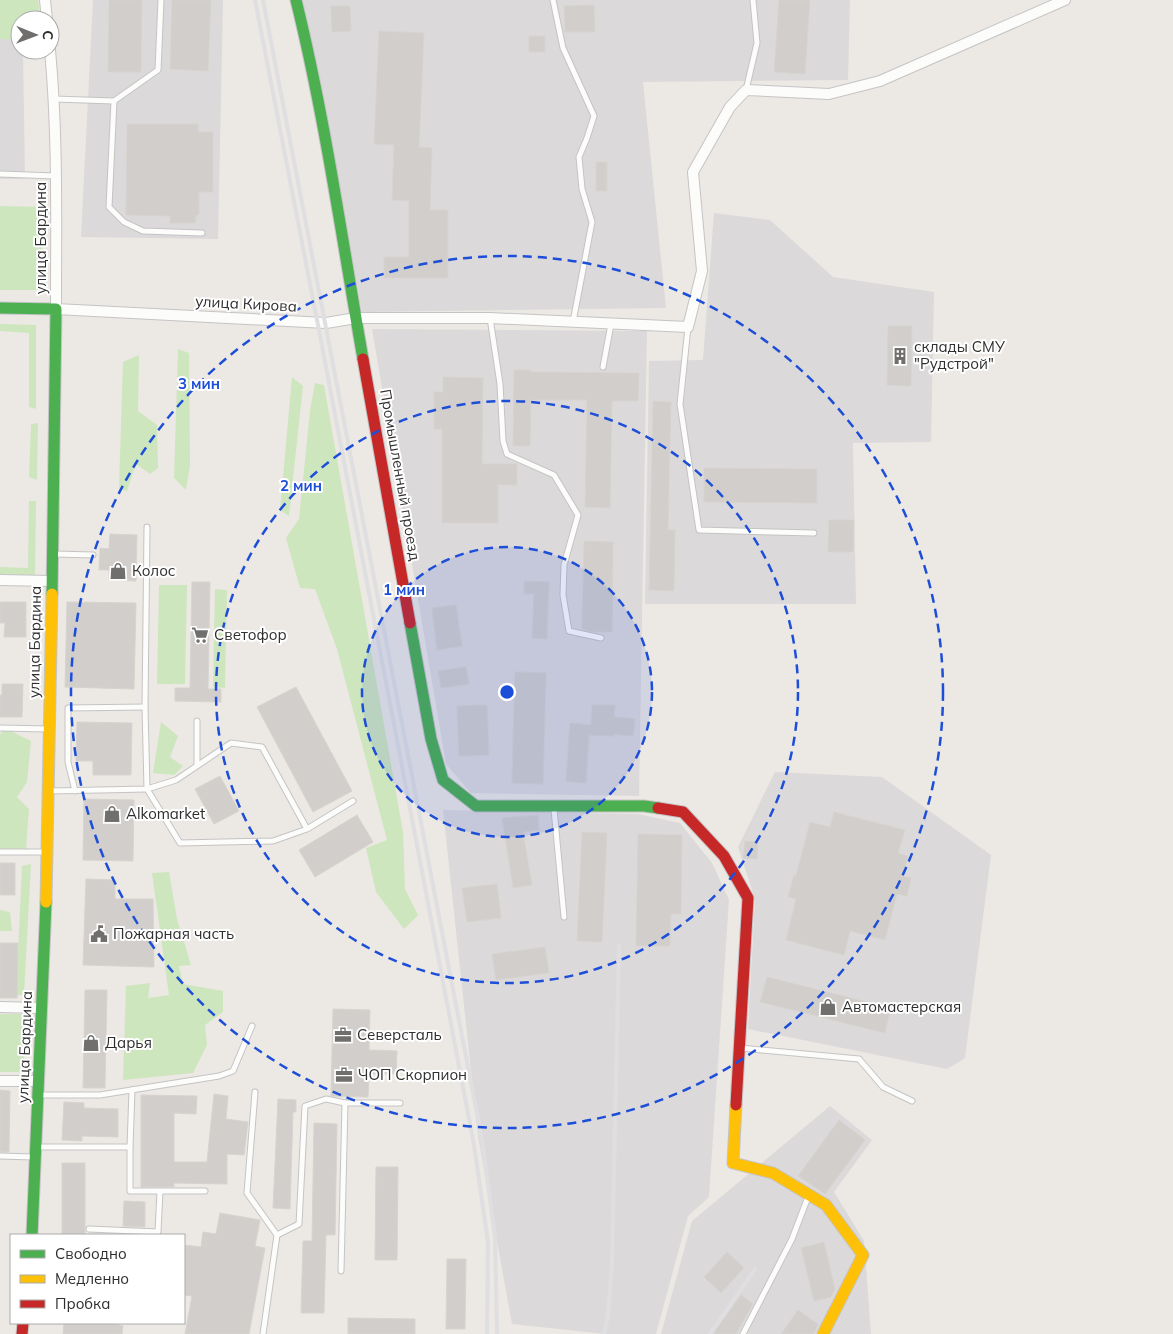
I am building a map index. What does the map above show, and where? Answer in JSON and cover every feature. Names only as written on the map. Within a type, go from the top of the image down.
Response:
[{"type":"street","name":"Промышленный проезд","points":[[296,0],[313,70],[328,150],[431,738],[444,780],[476,806],[644,806],[683,812],[724,856],[748,898],[733,1163],[773,1173],[808,1196]]},
{"type":"street","points":[[688,327],[702,272],[693,172],[730,107],[746,90],[829,94],[880,81],[1065,0]]},
{"type":"street","name":"улица Бардина","points":[[32,1234],[42,1008],[52,581],[56,176],[51,60]]},
{"type":"street","name":"улица Кирова","points":[[0,308],[56,309],[326,323],[356,318],[490,318],[688,327]]},
{"type":"street","points":[[0,580],[52,581]]},
{"type":"street","points":[[0,1007],[42,1008]]},
{"type":"street","points":[[0,1081],[39,1081]]},
{"type":"street","points":[[808,1196],[826,1205],[863,1255],[823,1334]]},
{"type":"lane","points":[[54,99],[114,101],[158,70],[161,0]]},
{"type":"lane","points":[[554,0],[563,48],[594,116],[579,157],[582,189],[592,222],[573,322]]},
{"type":"lane","points":[[746,90],[757,42],[753,0]]},
{"type":"lane","points":[[114,101],[109,207],[124,222],[143,231],[202,233]]},
{"type":"lane","points":[[0,174],[56,176]]},
{"type":"lane","points":[[490,318],[500,384],[502,441],[507,454],[554,475],[578,515],[564,565],[563,595],[569,630],[601,638]]},
{"type":"lane","points":[[603,367],[611,324]]},
{"type":"lane","points":[[688,327],[680,404],[699,530],[814,533]]},
{"type":"lane","points":[[146,527],[145,707],[147,789],[180,842],[273,841],[307,829],[353,801]]},
{"type":"lane","points":[[52,554],[93,555]]},
{"type":"lane","points":[[75,790],[68,762],[68,708],[145,707]]},
{"type":"lane","points":[[197,722],[197,765]]},
{"type":"lane","points":[[0,728],[49,729]]},
{"type":"lane","points":[[48,791],[147,789],[176,780],[231,743],[262,747],[307,829]]},
{"type":"lane","points":[[554,806],[564,917]]},
{"type":"lane","points":[[0,852],[46,852]]},
{"type":"lane","points":[[38,1095],[100,1094],[219,1076],[233,1071],[252,1026]]},
{"type":"lane","points":[[740,1048],[859,1059],[883,1087],[912,1101]]},
{"type":"lane","points":[[132,1090],[130,1191],[205,1191]]},
{"type":"lane","points":[[255,1092],[247,1193],[277,1234],[263,1334]]},
{"type":"lane","points":[[277,1234],[299,1224],[305,1106],[326,1099],[345,1103],[400,1103]]},
{"type":"lane","points":[[341,1271],[345,1103]]},
{"type":"lane","points":[[0,1156],[130,1147]]},
{"type":"lane","points":[[89,1229],[158,1232],[160,1191]]},
{"type":"lane","points":[[743,1334],[792,1239],[808,1196]]},
{"type":"shaded area","points":[[0,0],[10,10],[10,60],[23,60],[25,179],[0,179]]},
{"type":"shaded area","points":[[93,0],[223,0],[218,239],[81,237]]},
{"type":"shaded area","points":[[302,0],[850,0],[848,80],[643,82],[666,308],[362,312]]},
{"type":"shaded area","points":[[714,213],[770,220],[833,277],[934,292],[931,442],[853,443],[856,604],[645,604],[649,361],[703,360]]},
{"type":"shaded area","points":[[372,329],[647,331],[639,796],[471,793],[446,764]]},
{"type":"shaded area","points":[[775,772],[882,777],[991,855],[965,1058],[947,1069],[748,1029],[755,899],[738,847]]},
{"type":"shaded area","points":[[443,810],[638,814],[680,823],[712,863],[729,900],[709,1197],[688,1216],[656,1334],[605,1334],[512,1324],[478,1136]]},
{"type":"shaded area","points":[[830,1106],[872,1140],[834,1192],[864,1241],[871,1334],[661,1334],[692,1221]]},
{"type":"green space","points":[[0,0],[38,0],[40,10],[10,10],[10,40],[0,39]]},
{"type":"green space","points":[[0,206],[43,207],[42,290],[0,290]]},
{"type":"green space","points":[[0,324],[36,325],[36,409],[29,407],[29,333],[0,331]]},
{"type":"green space","points":[[178,349],[189,353],[190,465],[186,490],[174,478]]},
{"type":"green space","points":[[139,355],[138,411],[157,425],[158,468],[150,474],[136,464],[127,491],[119,489],[123,362]]},
{"type":"green space","points":[[292,377],[303,386],[289,516],[280,510]]},
{"type":"green space","points":[[315,383],[324,385],[403,832],[405,889],[418,915],[404,929],[376,892],[366,848],[387,840],[337,649],[315,589],[300,588],[286,538],[299,519],[310,411]]},
{"type":"green space","points":[[38,423],[37,480],[29,477],[31,424]]},
{"type":"green space","points":[[29,501],[36,501],[35,576],[0,574],[0,567],[28,568]]},
{"type":"green space","points":[[159,585],[187,585],[185,684],[157,684]]},
{"type":"green space","points":[[215,589],[227,590],[225,688],[213,687]]},
{"type":"green space","points":[[161,722],[178,736],[170,757],[183,766],[174,775],[153,773]]},
{"type":"green space","points":[[4,728],[31,741],[27,782],[17,797],[29,809],[26,850],[0,850],[0,735]]},
{"type":"green space","points":[[31,864],[24,995],[16,995],[22,866]]},
{"type":"green space","points":[[169,872],[177,919],[191,965],[179,966],[183,984],[223,991],[223,1012],[205,1025],[207,1045],[193,1073],[123,1080],[126,986],[150,983],[148,998],[169,995],[152,873]]},
{"type":"green space","points":[[0,910],[10,912],[12,931],[0,931]]},
{"type":"green space","points":[[0,1014],[25,1014],[24,1072],[0,1072]]},
{"type":"building","points":[[109,0],[142,0],[141,72],[108,72]]},
{"type":"building","points":[[172,0],[211,0],[208,71],[170,69]]},
{"type":"building","points":[[779,0],[810,0],[805,74],[774,72]]},
{"type":"building","points":[[594,5],[595,32],[565,32],[564,6]]},
{"type":"building","points":[[331,6],[350,6],[351,31],[332,32]]},
{"type":"building","points":[[379,31],[424,33],[419,147],[432,148],[430,210],[448,210],[448,278],[384,278],[384,257],[409,257],[409,201],[392,200],[394,145],[374,144]]},
{"type":"building","points":[[529,36],[545,36],[545,52],[529,52]]},
{"type":"building","points":[[127,124],[198,124],[198,132],[213,132],[213,192],[199,192],[199,215],[196,215],[195,223],[170,223],[170,216],[126,215]]},
{"type":"building","points":[[596,162],[607,162],[607,191],[596,191]]},
{"type":"building","name":"склады СМУ \"Рудстрой\"","points":[[888,326],[912,326],[911,386],[887,385]]},
{"type":"building","points":[[514,370],[531,370],[531,372],[639,373],[638,401],[612,401],[610,508],[585,507],[587,400],[531,400],[530,446],[513,446]]},
{"type":"building","points":[[443,377],[483,378],[482,464],[517,464],[517,485],[498,485],[498,523],[442,523],[442,429],[434,429],[434,392],[443,392]]},
{"type":"building","points":[[653,401],[671,402],[668,530],[675,530],[674,591],[649,590]]},
{"type":"building","points":[[704,468],[817,469],[817,503],[704,502]]},
{"type":"building","points":[[829,520],[854,520],[853,552],[828,552]]},
{"type":"building","points":[[110,534],[137,535],[136,581],[109,580],[109,570],[99,570],[100,548],[109,549]]},
{"type":"building","points":[[584,541],[613,542],[612,632],[592,632],[582,629]]},
{"type":"building","points":[[524,581],[549,582],[547,639],[532,638],[534,594],[524,594]]},
{"type":"building","name":"Светофор","points":[[192,582],[210,582],[208,689],[221,689],[221,702],[175,701],[175,688],[190,688]]},
{"type":"building","points":[[0,602],[26,602],[26,637],[4,637],[5,623],[0,623]]},
{"type":"building","points":[[67,602],[136,603],[134,689],[65,687]]},
{"type":"building","points":[[456,605],[462,646],[437,650],[432,608]]},
{"type":"building","points":[[466,667],[469,684],[441,688],[438,671]]},
{"type":"building","points":[[515,672],[546,673],[543,784],[512,783]]},
{"type":"building","points":[[2,684],[23,684],[22,717],[0,717]]},
{"type":"building","points":[[296,687],[352,791],[313,812],[257,707]]},
{"type":"building","points":[[487,705],[489,755],[459,756],[457,706]]},
{"type":"building","points":[[592,705],[615,705],[614,717],[635,719],[633,736],[614,734],[614,736],[589,735],[586,783],[566,781],[570,723],[591,725]]},
{"type":"building","points":[[77,722],[132,723],[131,775],[93,775],[93,761],[76,761]]},
{"type":"building","points":[[220,776],[239,811],[214,824],[195,789]]},
{"type":"building","points":[[84,799],[134,800],[133,861],[83,860]]},
{"type":"building","points":[[834,812],[905,830],[898,853],[908,856],[903,876],[911,878],[907,896],[897,894],[885,940],[850,931],[844,955],[786,940],[796,899],[788,897],[794,875],[796,876],[810,822],[830,827]]},
{"type":"building","points":[[357,815],[373,842],[315,877],[299,850]]},
{"type":"building","points":[[538,815],[539,830],[523,832],[532,885],[513,888],[502,818]]},
{"type":"building","points":[[582,832],[607,833],[602,942],[577,941]]},
{"type":"building","points":[[638,834],[682,835],[681,914],[671,914],[670,946],[636,946]]},
{"type":"building","points":[[745,841],[758,842],[757,859],[743,858]]},
{"type":"building","points":[[0,863],[15,863],[15,895],[0,895]]},
{"type":"building","points":[[86,879],[115,880],[115,899],[153,899],[154,967],[83,965]]},
{"type":"building","points":[[497,884],[501,918],[467,922],[462,888]]},
{"type":"building","points":[[0,943],[18,943],[17,998],[0,998]]},
{"type":"building","points":[[545,947],[549,973],[496,980],[492,954]]},
{"type":"building","points":[[767,977],[891,1008],[885,1033],[760,1002]]},
{"type":"building","points":[[85,990],[107,990],[105,1088],[83,1088]]},
{"type":"building","points":[[333,1009],[370,1010],[369,1050],[397,1051],[396,1074],[369,1074],[368,1097],[331,1096]]},
{"type":"building","points":[[0,1090],[10,1091],[9,1152],[0,1152]]},
{"type":"building","points":[[214,1094],[228,1096],[226,1119],[248,1122],[244,1155],[227,1154],[227,1184],[174,1183],[174,1187],[141,1187],[141,1095],[197,1096],[196,1114],[174,1113],[174,1162],[207,1162]]},
{"type":"building","points":[[278,1099],[296,1100],[296,1112],[293,1112],[290,1209],[273,1208]]},
{"type":"building","points":[[64,1102],[84,1103],[84,1108],[118,1109],[118,1137],[82,1136],[82,1141],[62,1140]]},
{"type":"building","points":[[839,1120],[865,1140],[825,1194],[798,1176]]},
{"type":"building","points":[[314,1123],[337,1124],[335,1235],[326,1235],[324,1313],[301,1313],[303,1241],[312,1241]]},
{"type":"building","points":[[62,1163],[85,1163],[85,1234],[62,1234]]},
{"type":"building","points":[[376,1167],[398,1167],[397,1260],[375,1260]]},
{"type":"building","points":[[124,1201],[145,1202],[145,1227],[123,1226]]},
{"type":"building","points":[[220,1213],[260,1220],[255,1246],[265,1248],[249,1334],[185,1334],[192,1296],[185,1295],[185,1245],[201,1247],[203,1232],[216,1234]]},
{"type":"building","points":[[824,1242],[835,1289],[831,1297],[814,1301],[801,1248]]},
{"type":"building","points":[[727,1252],[744,1268],[721,1293],[704,1277]]},
{"type":"building","points":[[447,1259],[466,1259],[465,1329],[446,1329]]},
{"type":"building","points":[[741,1295],[753,1304],[736,1334],[713,1334]]},
{"type":"building","points":[[798,1310],[818,1324],[814,1334],[781,1334]]},
{"type":"building","points":[[348,1318],[415,1319],[415,1334],[348,1334]]},
{"type":"building","points":[[64,1324],[115,1324],[123,1326],[122,1334],[63,1334]]},
{"type":"railway","points":[[255,0],[474,1145],[488,1242],[487,1334]]},
{"type":"railway","points":[[263,0],[482,1140],[495,1237],[497,1334]]},
{"type":"railway","points":[[604,1334],[608,1315],[612,1263],[619,945]]},
{"type":"railway","points":[[710,1334],[755,1269]]},
{"type":"traffic: fast","points":[[296,0],[316,89],[363,359]]},
{"type":"traffic: fast","points":[[0,308],[56,309],[52,594]]},
{"type":"traffic: fast","points":[[410,623],[431,739],[443,780],[476,806],[644,806],[658,808]]},
{"type":"traffic: fast","points":[[32,1234],[46,902]]},
{"type":"traffic: slow","points":[[46,902],[52,594]]},
{"type":"traffic: slow","points":[[736,1105],[733,1163],[773,1173],[826,1205],[863,1255],[823,1334]]},
{"type":"traffic: jam","points":[[363,359],[410,623]]},
{"type":"traffic: jam","points":[[658,808],[683,812],[724,856],[748,898],[736,1105]]},
{"type":"traffic: jam","points":[[22,1334],[23,1324]]},
{"type":"place","name":"склады СМУ \"Рудстрой\"","points":[[900,356]]},
{"type":"place","name":"Колос","points":[[118,571]]},
{"type":"place","name":"Светофор","points":[[200,635]]},
{"type":"place","name":"Alkomarket","points":[[112,814]]},
{"type":"place","name":"Пожарная часть","points":[[99,934]]},
{"type":"place","name":"Автомастерская","points":[[828,1007]]},
{"type":"place","name":"Северсталь","points":[[343,1035]]},
{"type":"place","name":"Дарья","points":[[91,1043]]},
{"type":"place","name":"ЧОП Скорпион","points":[[344,1075]]}]
